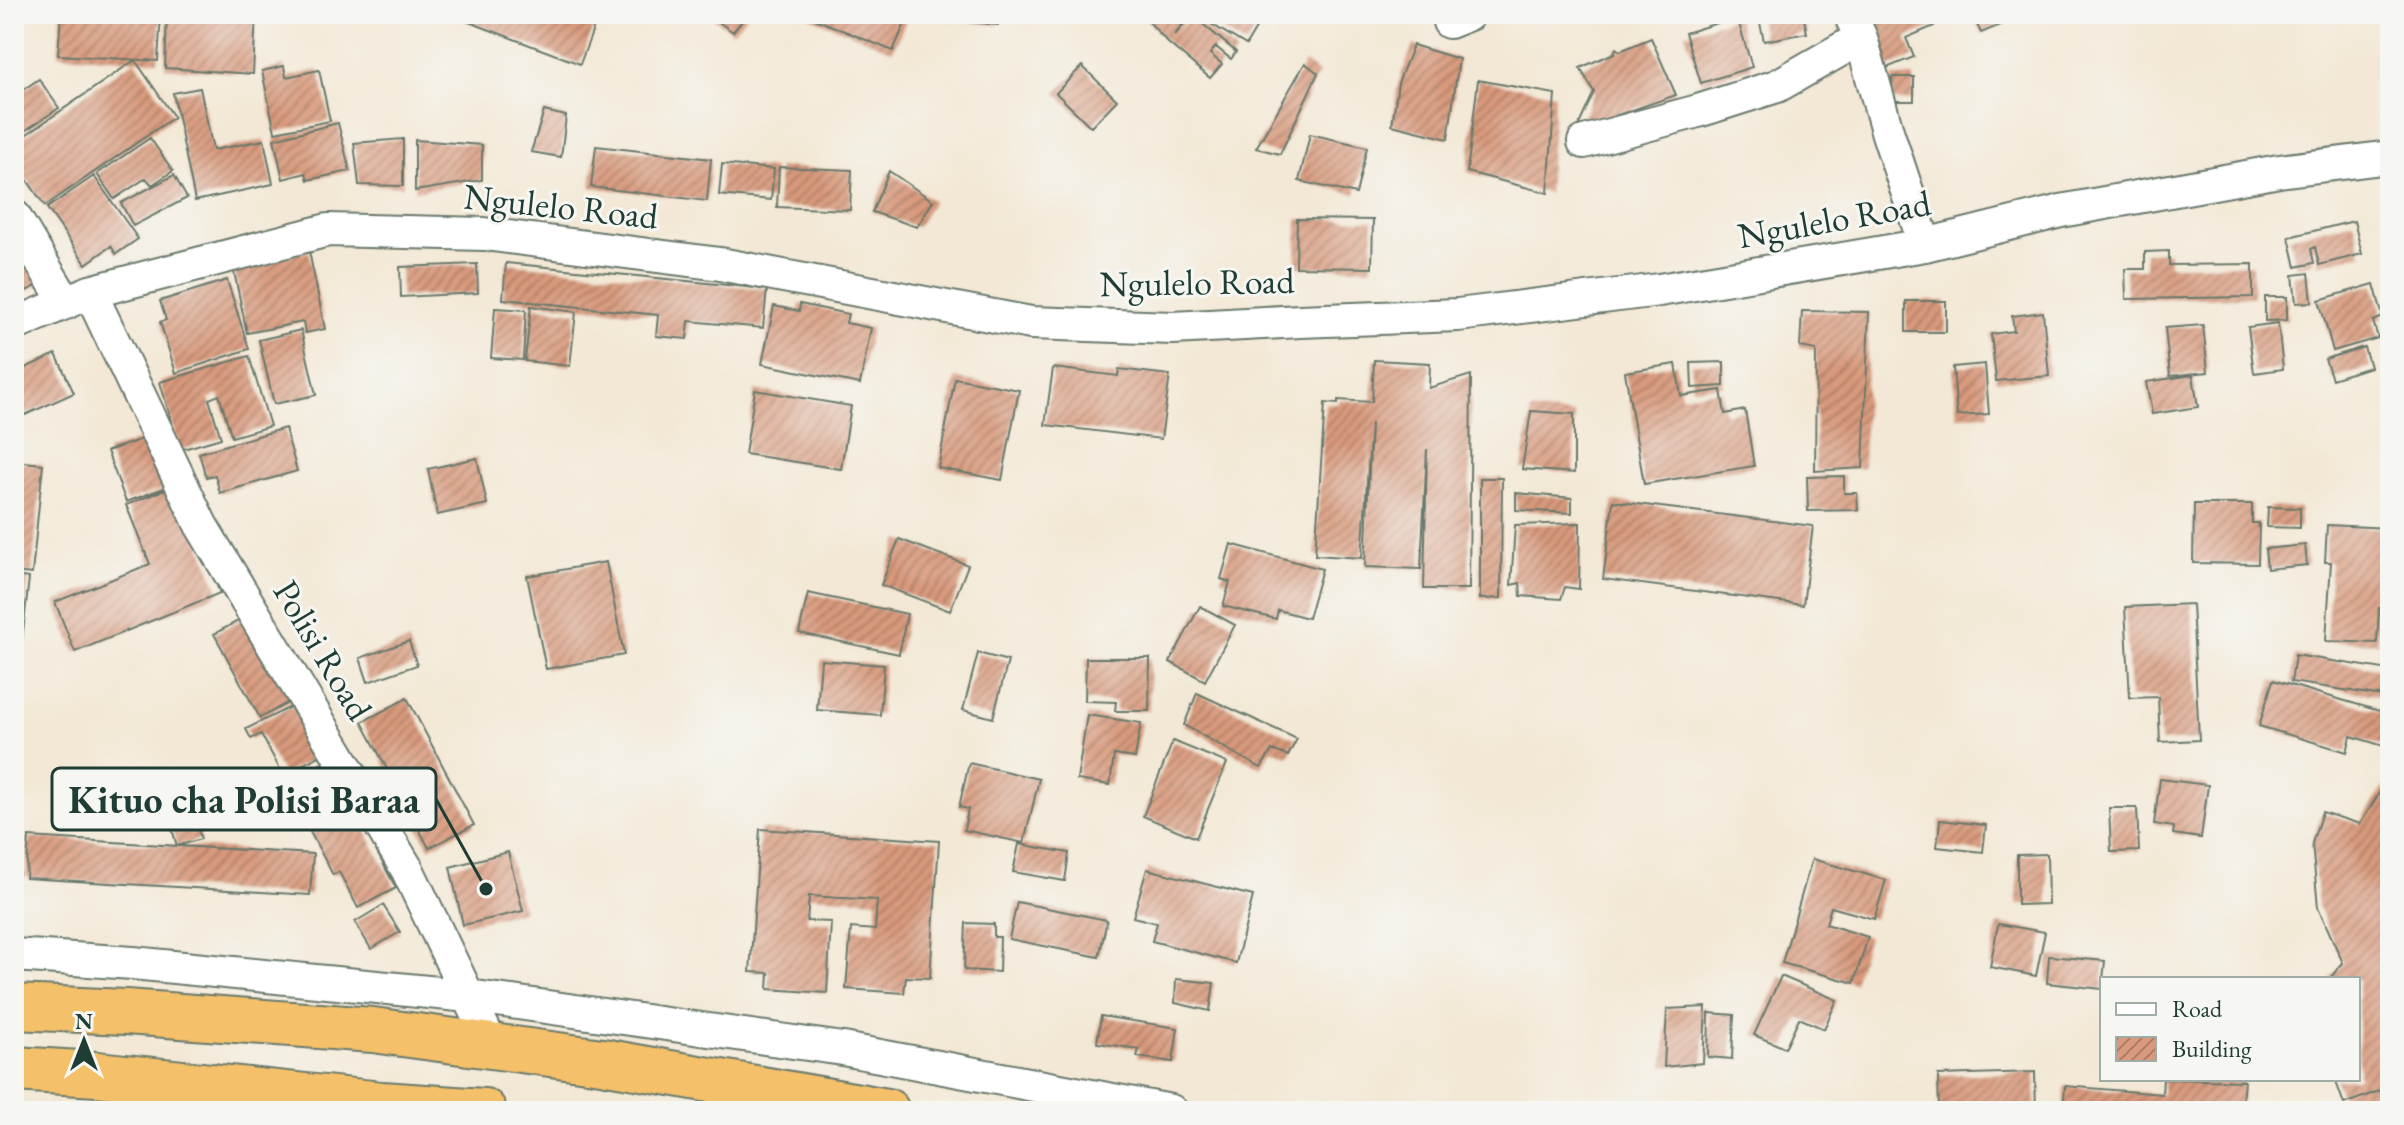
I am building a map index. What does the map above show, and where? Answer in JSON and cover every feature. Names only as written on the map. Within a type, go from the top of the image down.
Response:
[{"type":"highway","points":[[14,1007],[373,1030],[602,1061],[887,1111]]},
{"type":"highway","points":[[14,1069],[97,1074],[382,1104],[484,1111]]},
{"type":"street","points":[[1584,142],[1777,86],[1856,26],[1925,245]]},
{"type":"street","name":"Ngulelo Road","points":[[14,325],[78,297],[328,230],[484,234],[720,264],[1031,323],[1173,328],[1458,315],[1659,290],[1925,245],[2061,211],[2279,171],[2390,157]]},
{"type":"street","name":"Polisi Road","points":[[14,216],[78,297],[201,525],[407,869],[492,1046]]},
{"type":"street","points":[[14,955],[133,963],[469,996],[843,1049],[1171,1111]]},
{"type":"building","points":[[61,14],[161,14],[158,61],[58,55]]},
{"type":"building","points":[[167,14],[256,14],[253,74],[165,68]]},
{"type":"building","points":[[448,14],[597,14],[597,19],[580,64]]},
{"type":"building","points":[[707,14],[748,14],[733,32]]},
{"type":"building","points":[[803,14],[909,14],[893,51]]},
{"type":"building","points":[[932,14],[999,14],[998,25],[932,18]]},
{"type":"building","points":[[1142,14],[1190,14],[1174,36],[1192,15],[1236,52],[1231,59],[1216,47],[1210,54],[1222,64],[1210,78],[1168,43]]},
{"type":"building","points":[[1195,14],[1250,14],[1261,20],[1246,45]]},
{"type":"building","points":[[1803,14],[1807,33],[1764,41],[1759,19]]},
{"type":"building","points":[[1884,14],[1929,14],[1934,26],[1906,38],[1914,57],[1884,69],[1865,22]]},
{"type":"building","points":[[1972,14],[2013,14],[2015,19],[1981,33]]},
{"type":"building","points":[[1737,17],[1752,67],[1701,83],[1685,33]]},
{"type":"building","points":[[1651,38],[1676,95],[1609,118],[1600,134],[1578,127],[1594,92],[1580,68],[1614,53],[1616,48],[1620,51]]},
{"type":"building","points":[[1413,45],[1459,59],[1448,139],[1392,125],[1398,83]]},
{"type":"building","points":[[135,60],[174,117],[45,206],[14,161],[14,143]]},
{"type":"building","points":[[1305,63],[1318,73],[1280,154],[1256,148]]},
{"type":"building","points":[[284,66],[286,77],[319,70],[330,121],[275,132],[262,71]]},
{"type":"building","points":[[1082,66],[1117,100],[1091,127],[1056,93]]},
{"type":"building","points":[[1892,77],[1914,77],[1914,101],[1893,101]]},
{"type":"building","points":[[39,79],[59,108],[14,138],[14,96]]},
{"type":"building","points":[[1478,80],[1555,94],[1548,193],[1467,172]]},
{"type":"building","points":[[200,88],[213,150],[264,140],[273,184],[195,201],[173,93]]},
{"type":"building","points":[[544,111],[566,116],[561,157],[531,152]]},
{"type":"building","points":[[338,123],[350,171],[308,180],[306,173],[283,179],[274,139]]},
{"type":"building","points":[[1310,134],[1367,147],[1356,194],[1299,181]]},
{"type":"building","points":[[150,138],[173,171],[152,185],[146,178],[114,199],[97,174]]},
{"type":"building","points":[[403,139],[403,186],[359,185],[354,143]]},
{"type":"building","points":[[415,140],[482,145],[482,180],[415,191]]},
{"type":"building","points":[[596,146],[711,159],[707,201],[591,187]]},
{"type":"building","points":[[722,164],[774,169],[771,200],[719,195]]},
{"type":"building","points":[[779,167],[852,170],[850,210],[777,207]]},
{"type":"building","points":[[889,171],[933,201],[917,227],[872,212]]},
{"type":"building","points":[[174,175],[187,198],[133,226],[121,203]]},
{"type":"building","points":[[94,176],[138,239],[116,254],[111,246],[86,264],[47,208]]},
{"type":"building","points":[[1297,219],[1373,220],[1372,268],[1296,267]]},
{"type":"building","points":[[2354,221],[2362,254],[2319,265],[2315,247],[2311,249],[2314,263],[2296,267],[2289,237]]},
{"type":"building","points":[[14,230],[49,280],[14,297]]},
{"type":"building","points":[[309,251],[325,329],[305,333],[303,322],[247,333],[233,267]]},
{"type":"building","points":[[2169,251],[2169,265],[2253,264],[2253,297],[2126,299],[2125,269],[2145,269],[2145,252]]},
{"type":"building","points":[[506,263],[767,289],[763,328],[689,321],[687,339],[656,336],[658,315],[503,299]]},
{"type":"building","points":[[477,264],[478,293],[401,297],[400,267]]},
{"type":"building","points":[[2309,273],[2312,302],[2296,303],[2293,275]]},
{"type":"building","points":[[227,280],[249,349],[176,373],[160,322],[166,320],[160,301]]},
{"type":"building","points":[[2374,284],[2383,317],[2373,321],[2378,338],[2333,351],[2319,300]]},
{"type":"building","points":[[2265,297],[2287,297],[2287,320],[2265,321]]},
{"type":"building","points":[[1906,301],[1946,301],[1946,332],[1906,332]]},
{"type":"building","points":[[800,304],[848,314],[846,323],[871,328],[860,384],[762,364],[774,306],[799,311]]},
{"type":"building","points":[[531,306],[576,312],[570,366],[525,361]]},
{"type":"building","points":[[495,308],[526,310],[523,360],[491,358]]},
{"type":"building","points":[[1802,311],[1869,312],[1863,468],[1815,471],[1816,350],[1800,347]]},
{"type":"building","points":[[2043,312],[2049,376],[1996,381],[1991,334],[2014,331],[2012,316]]},
{"type":"building","points":[[2278,323],[2283,369],[2254,373],[2248,327]]},
{"type":"building","points":[[2203,325],[2208,372],[2170,376],[2165,328]]},
{"type":"building","points":[[301,330],[316,395],[274,404],[259,340]]},
{"type":"building","points":[[2364,347],[2370,367],[2332,379],[2325,359]]},
{"type":"building","points":[[56,354],[74,393],[14,420],[14,373]]},
{"type":"building","points":[[249,356],[270,426],[232,437],[219,395],[209,399],[221,438],[180,450],[160,382]]},
{"type":"building","points":[[1374,360],[1430,363],[1429,388],[1471,375],[1469,589],[1424,589],[1427,449],[1421,569],[1365,567],[1371,423],[1362,558],[1315,555],[1325,403],[1338,404],[1338,400],[1372,402]]},
{"type":"building","points":[[1724,362],[1724,386],[1692,388],[1691,363]]},
{"type":"building","points":[[1676,364],[1681,396],[1721,390],[1725,414],[1745,410],[1754,466],[1644,484],[1625,372]]},
{"type":"building","points":[[1985,364],[1989,414],[1957,416],[1953,367]]},
{"type":"building","points":[[1053,368],[1118,376],[1119,369],[1170,375],[1161,439],[1045,425]]},
{"type":"building","points":[[2193,375],[2198,407],[2152,414],[2146,382]]},
{"type":"building","points":[[955,378],[1019,390],[1002,480],[938,468]]},
{"type":"building","points":[[755,390],[851,406],[841,469],[745,454]]},
{"type":"building","points":[[1531,411],[1574,414],[1574,473],[1522,469]]},
{"type":"building","points":[[285,428],[297,471],[220,493],[215,475],[206,477],[199,453]]},
{"type":"building","points":[[151,436],[170,486],[126,502],[107,451]]},
{"type":"building","points":[[477,458],[487,504],[437,515],[428,469]]},
{"type":"building","points":[[14,461],[43,464],[32,574],[14,572]]},
{"type":"building","points":[[1844,476],[1844,493],[1857,493],[1858,510],[1808,511],[1807,477]]},
{"type":"building","points":[[1480,478],[1502,478],[1501,598],[1480,599]]},
{"type":"building","points":[[176,485],[220,593],[75,652],[55,602],[150,564],[126,505]]},
{"type":"building","points":[[1516,493],[1572,498],[1572,513],[1516,510]]},
{"type":"building","points":[[1613,501],[1813,526],[1803,605],[1603,579]]},
{"type":"building","points":[[2194,504],[2252,504],[2252,523],[2259,523],[2258,564],[2193,563]]},
{"type":"building","points":[[2268,507],[2300,508],[2300,528],[2267,527]]},
{"type":"building","points":[[1580,523],[1579,589],[1565,587],[1561,599],[1521,596],[1520,583],[1511,585],[1515,525]]},
{"type":"building","points":[[2327,525],[2389,528],[2385,609],[2379,608],[2377,643],[2326,641],[2331,562],[2325,562]]},
{"type":"building","points":[[899,539],[968,565],[950,611],[881,585]]},
{"type":"building","points":[[1231,544],[1322,569],[1308,618],[1278,610],[1276,619],[1223,606],[1230,582],[1221,579]]},
{"type":"building","points":[[2305,545],[2307,565],[2267,569],[2265,549]]},
{"type":"building","points":[[606,562],[624,655],[546,669],[527,576]]},
{"type":"building","points":[[14,576],[29,578],[21,650],[14,649]]},
{"type":"building","points":[[808,593],[907,614],[899,654],[799,633]]},
{"type":"building","points":[[2192,604],[2199,740],[2160,742],[2158,697],[2130,698],[2125,607]]},
{"type":"building","points":[[1200,606],[1235,625],[1205,681],[1170,662]]},
{"type":"building","points":[[247,616],[293,700],[260,718],[214,634]]},
{"type":"building","points":[[409,641],[417,665],[368,682],[360,658]]},
{"type":"building","points":[[978,653],[1008,661],[993,718],[963,710]]},
{"type":"building","points":[[2295,655],[2390,670],[2390,697],[2291,682]]},
{"type":"building","points":[[1086,658],[1150,658],[1149,711],[1115,711],[1116,702],[1085,701]]},
{"type":"building","points":[[821,660],[884,665],[880,715],[817,710]]},
{"type":"building","points":[[2273,680],[2390,714],[2387,747],[2351,736],[2347,752],[2259,726]]},
{"type":"building","points":[[1197,693],[1297,739],[1288,756],[1272,750],[1261,768],[1184,725]]},
{"type":"building","points":[[407,698],[474,825],[429,848],[362,722]]},
{"type":"building","points":[[296,704],[323,754],[283,775],[261,734],[251,739],[246,729]]},
{"type":"building","points":[[1087,715],[1141,723],[1135,758],[1114,755],[1110,785],[1077,780]]},
{"type":"building","points":[[1173,741],[1227,763],[1196,838],[1143,816]]},
{"type":"building","points":[[328,760],[396,888],[358,908],[339,872],[333,875],[294,802],[306,795],[296,777]]},
{"type":"building","points":[[969,763],[1039,779],[1024,843],[964,830],[968,809],[959,807]]},
{"type":"building","points":[[2160,779],[2208,785],[2201,838],[2173,834],[2174,827],[2154,824]]},
{"type":"building","points":[[2383,787],[2390,793],[2390,1087],[2344,1104],[2336,1081],[2360,1081],[2360,977],[2331,977],[2343,963],[2318,907],[2312,843],[2322,812],[2360,824]]},
{"type":"building","points":[[14,805],[22,805],[19,874],[14,874]]},
{"type":"building","points":[[2109,808],[2137,808],[2139,851],[2111,852]]},
{"type":"building","points":[[193,811],[201,839],[177,846],[169,819]]},
{"type":"building","points":[[1940,820],[1986,825],[1983,852],[1937,847]]},
{"type":"building","points":[[760,829],[939,841],[930,978],[906,977],[904,993],[846,989],[851,928],[875,930],[877,900],[809,896],[807,921],[831,922],[827,993],[768,989],[769,973],[750,972]]},
{"type":"building","points":[[29,837],[313,854],[310,895],[26,878]]},
{"type":"building","points":[[1019,844],[1069,853],[1065,881],[1013,872]]},
{"type":"building","points":[[508,852],[523,911],[463,925],[450,867]]},
{"type":"building","points":[[2047,854],[2048,904],[2017,905],[2017,855]]},
{"type":"building","points":[[1812,859],[1886,880],[1874,919],[1831,907],[1826,924],[1868,937],[1854,983],[1782,963]]},
{"type":"building","points":[[1147,869],[1253,896],[1236,963],[1152,941],[1157,923],[1133,917]]},
{"type":"building","points":[[1017,902],[1107,920],[1099,957],[1009,939]]},
{"type":"building","points":[[383,905],[400,932],[371,949],[355,922]]},
{"type":"building","points":[[966,923],[994,924],[994,937],[1000,937],[999,972],[964,970]]},
{"type":"building","points":[[1998,924],[2045,932],[2036,976],[1990,967]]},
{"type":"building","points":[[2049,956],[2105,961],[2100,989],[2047,983]]},
{"type":"building","points":[[1781,976],[1837,1000],[1824,1029],[1799,1018],[1785,1048],[1754,1035]]},
{"type":"building","points":[[1176,979],[1214,983],[1210,1011],[1175,1003]]},
{"type":"building","points":[[1706,1007],[1703,1063],[1664,1067],[1667,1009]]},
{"type":"building","points":[[1709,1013],[1734,1015],[1732,1059],[1708,1057]]},
{"type":"building","points":[[1101,1016],[1178,1028],[1173,1062],[1137,1057],[1139,1049],[1097,1043]]},
{"type":"building","points":[[2035,1072],[2036,1111],[1939,1111],[1938,1075]]},
{"type":"building","points":[[2163,1081],[2244,1081],[2241,1111],[2063,1111],[2065,1086],[2162,1094]]},
{"type":"place","name":"Kituo cha Polisi Baraa","points":[[486,889]]}]
